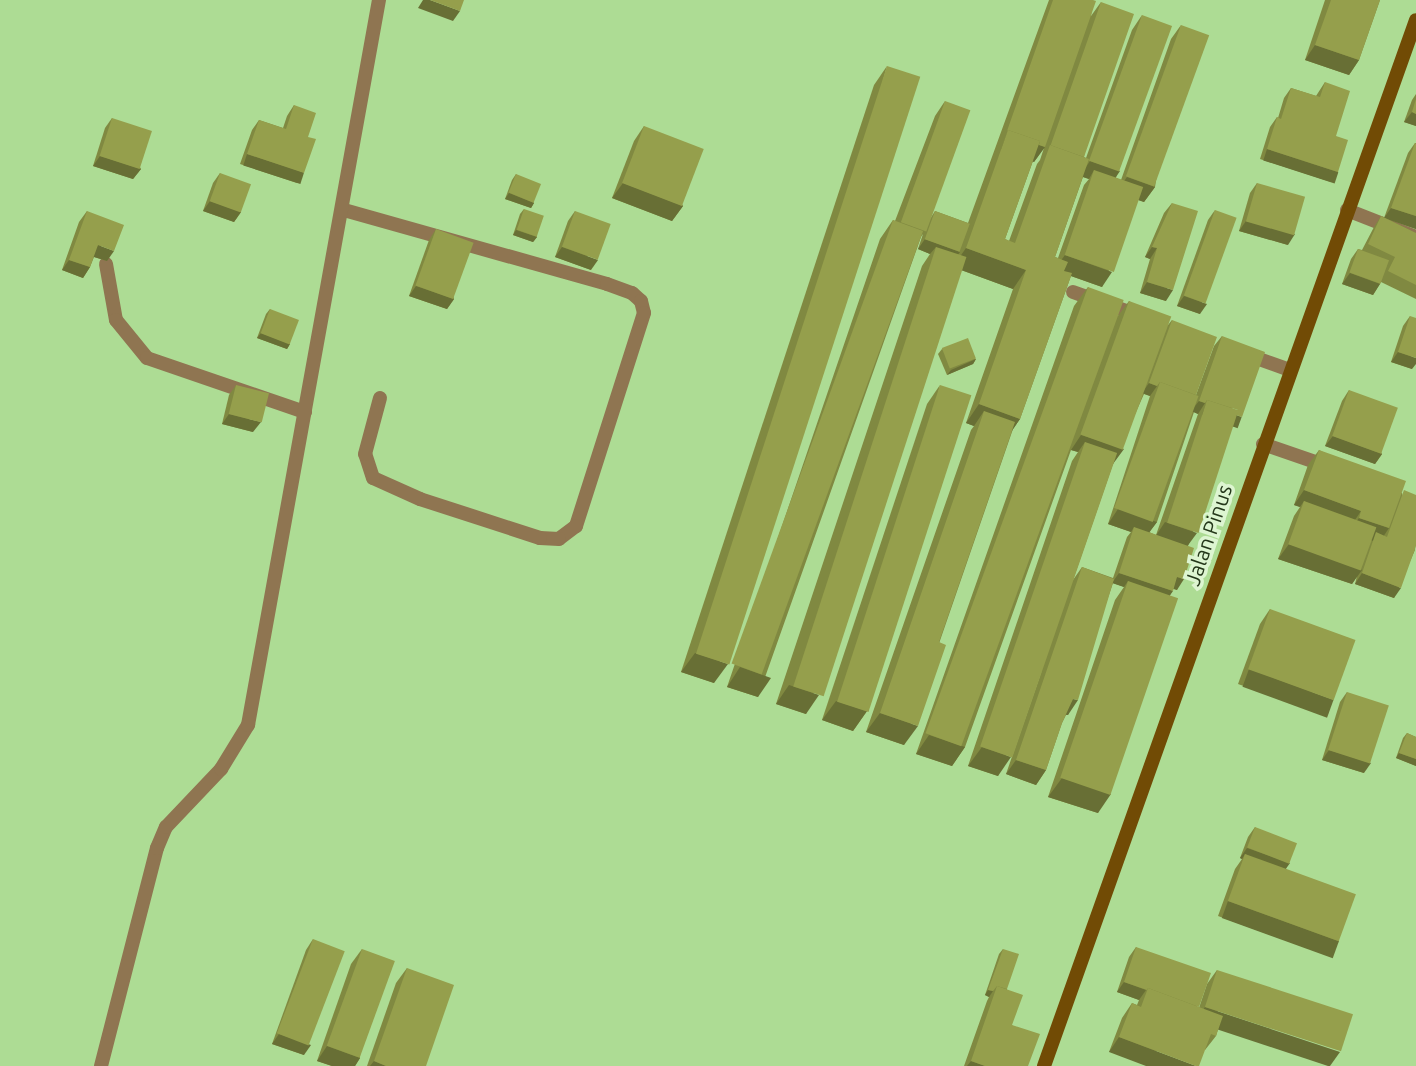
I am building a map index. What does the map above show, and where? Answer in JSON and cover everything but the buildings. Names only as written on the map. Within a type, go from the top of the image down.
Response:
[{"type":"street","points":[[101,1066],[157,848],[166,827],[220,769],[248,725],[344,210],[379,0]]},
{"type":"street","name":"Jalan Pinus","points":[[1044,1066],[1416,20]]},
{"type":"street","points":[[344,210],[607,284],[632,293],[641,301],[644,313],[576,526],[559,539],[540,538],[480,519],[373,478],[365,454],[380,398]]},
{"type":"street","points":[[1347,210],[1416,237]]},
{"type":"street","points":[[106,264],[116,320],[147,358],[305,412]]},
{"type":"street","points":[[1073,292],[1149,319]]},
{"type":"street","points":[[1226,347],[1290,370]]},
{"type":"street","points":[[1263,444],[1339,470]]}]
